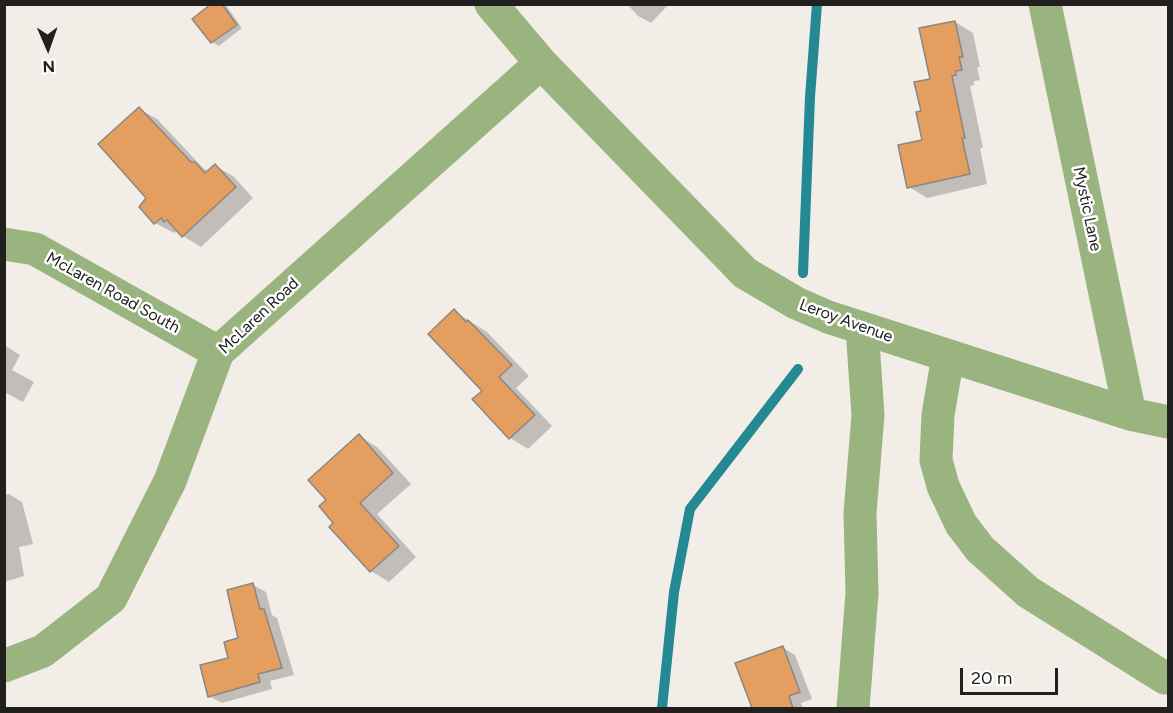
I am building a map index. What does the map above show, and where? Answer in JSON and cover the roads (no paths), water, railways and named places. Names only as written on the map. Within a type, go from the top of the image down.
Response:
[{"type":"street","name":"Leroy Avenue","points":[[491,4],[541,63],[745,273],[796,303],[828,317],[1130,414],[1168,422]]},
{"type":"street","name":"Mystic Lane","points":[[1045,4],[1130,414]]},
{"type":"street","name":"McLaren Road","points":[[4,666],[43,651],[111,598],[170,481],[218,352],[541,63]]},
{"type":"street","name":"McLaren Road South","points":[[4,244],[35,249],[218,352]]},
{"type":"street","points":[[853,708],[862,593],[860,513],[868,415],[862,328]]},
{"type":"street","points":[[948,356],[938,415],[936,460],[943,486],[961,524],[980,549],[1028,592],[1165,678]]},
{"type":"waterway","points":[[803,273],[810,97],[817,4]]},
{"type":"waterway","points":[[662,708],[674,592],[690,509],[798,369]]}]
